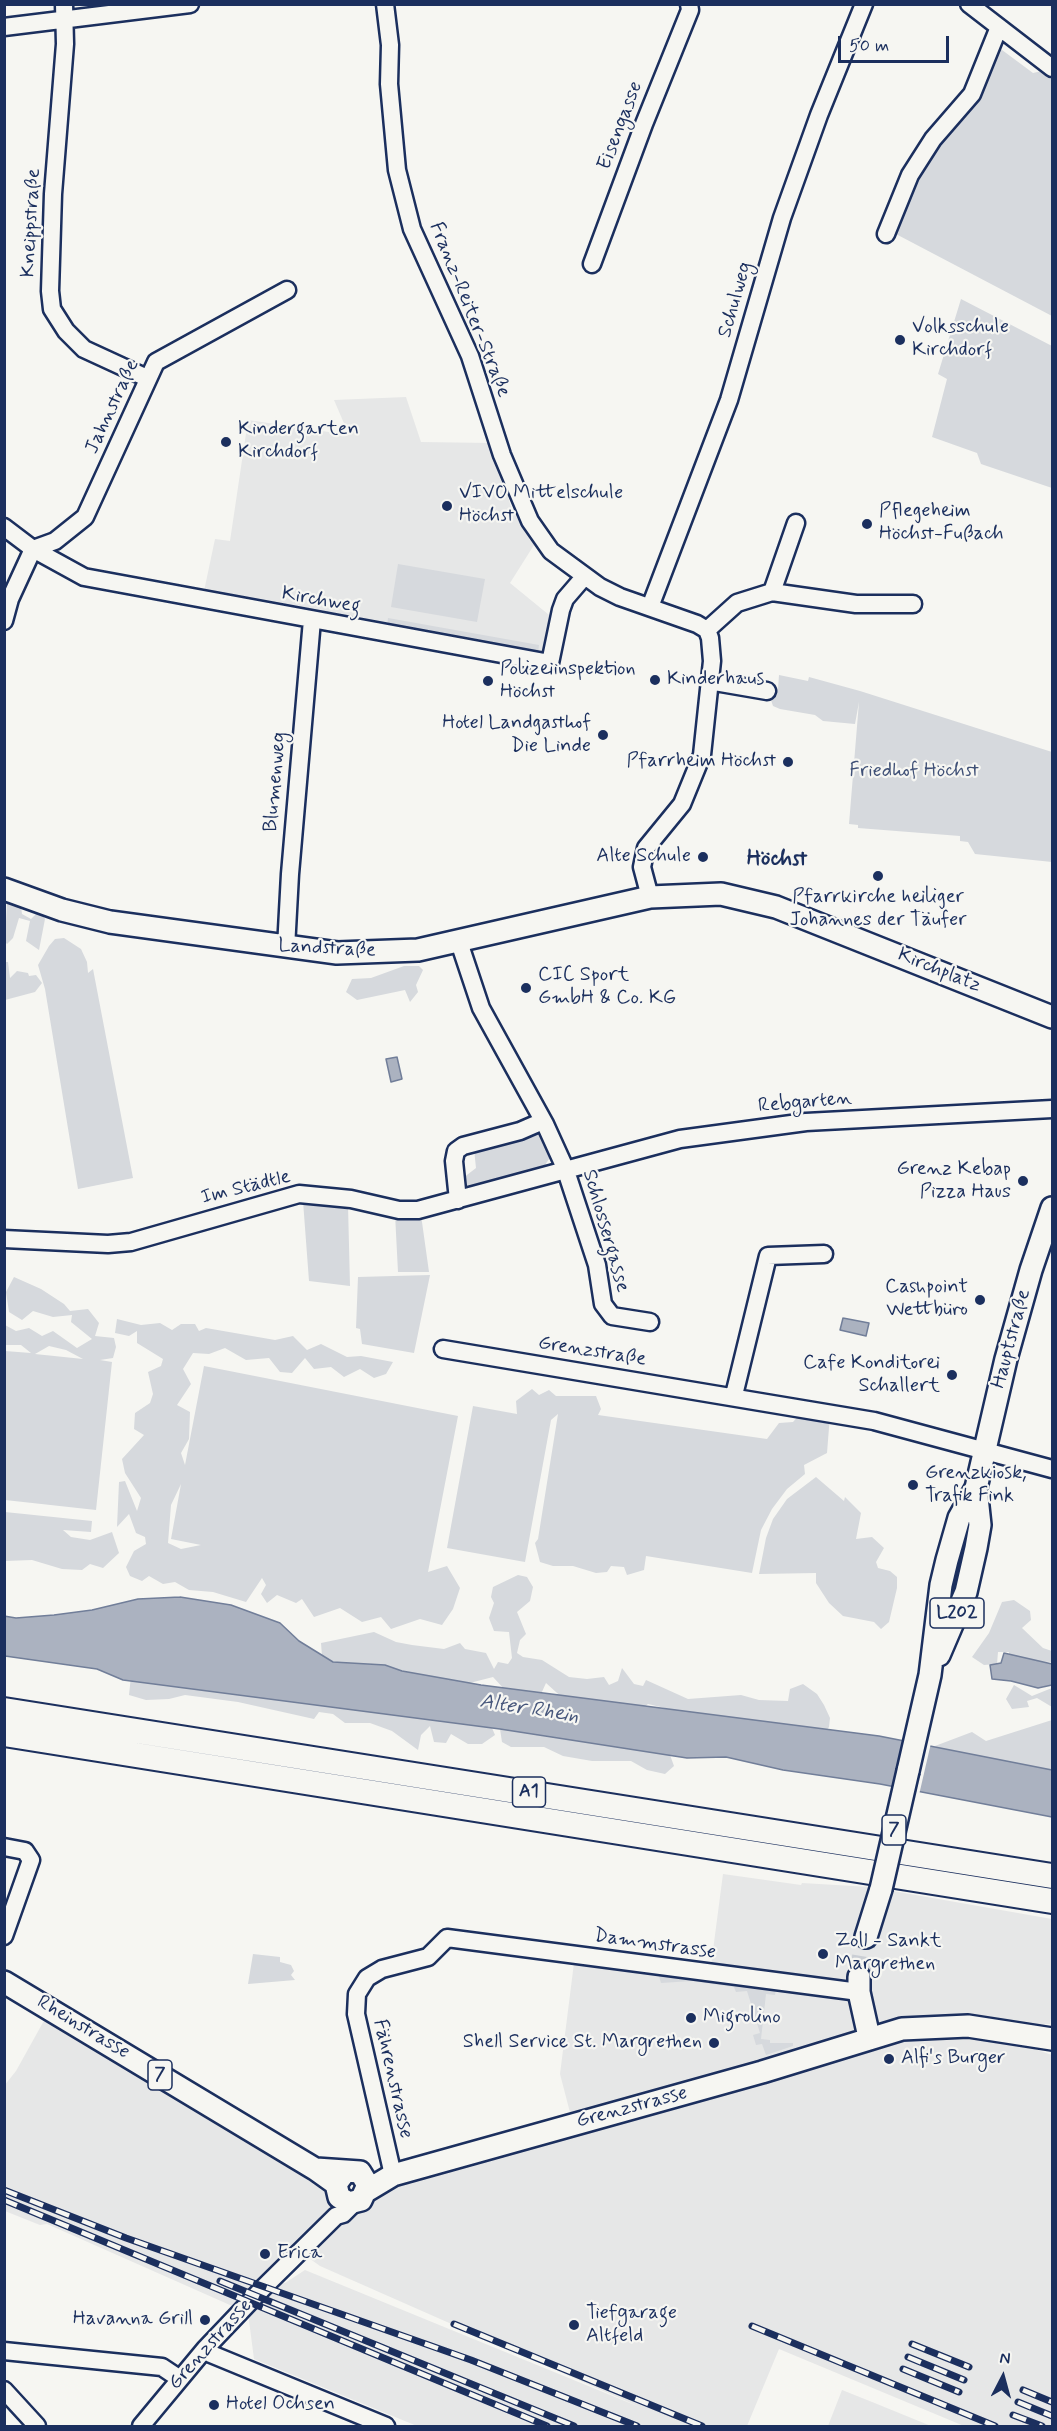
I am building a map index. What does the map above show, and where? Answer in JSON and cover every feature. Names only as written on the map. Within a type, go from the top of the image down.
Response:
[{"type":"highway","name":"A1","points":[[4,1710],[1053,1876]]},
{"type":"highway","name":"A1","points":[[4,1734],[794,1857],[1053,1901]]},
{"type":"main road","name":"Landstraße","points":[[5,890],[52,907],[110,922],[286,948],[337,953],[418,950],[650,897]]},
{"type":"main road","name":"Kirchplatz","points":[[650,897],[721,894],[756,900],[1053,1017]]},
{"type":"main road","name":"Hauptstraße","points":[[908,1771],[930,1678],[966,1592],[980,1525],[978,1480],[1006,1359],[1047,1239],[1053,1208]]},
{"type":"main road","name":"7","points":[[866,1937],[881,1889],[908,1771]]},
{"type":"main road","name":"Rheinstrasse","points":[[4,1982],[348,2191]]},
{"type":"main road","points":[[859,1984],[869,2037]]},
{"type":"main road","name":"Grenzstrasse","points":[[348,2191],[393,2175],[762,2072],[869,2037],[902,2029],[945,2025],[992,2028],[1053,2039]]},
{"type":"street","points":[[4,27],[64,12],[190,4]]},
{"type":"street","name":"Franz-Reiter-Straße","points":[[385,4],[390,45],[389,84],[397,170],[412,229],[470,356],[502,455],[530,521],[543,542],[584,577],[620,597],[698,624],[707,630]]},
{"type":"street","name":"Eisengasse","points":[[592,264],[644,124],[690,10],[689,4]]},
{"type":"street","name":"Schulweg","points":[[650,607],[729,400],[786,207],[819,115],[864,4]]},
{"type":"street","points":[[969,4],[1053,69]]},
{"type":"street","name":"Kneippstraße","points":[[64,12],[65,44],[53,194],[50,291],[52,309],[66,331],[84,349],[147,378]]},
{"type":"street","points":[[885,234],[910,174],[933,139],[972,94],[999,27]]},
{"type":"street","name":"Jahnstraße","points":[[33,549],[55,541],[85,517],[156,362],[287,290]]},
{"type":"street","points":[[772,592],[796,523]]},
{"type":"street","name":"Kirchweg","points":[[4,527],[33,549],[84,577],[550,663],[561,610],[566,599],[584,577]]},
{"type":"street","points":[[4,621],[10,599],[33,549]]},
{"type":"street","points":[[650,897],[642,867],[646,848],[682,804],[699,768],[702,755],[712,649],[707,630],[737,603],[772,592],[856,604],[913,604]]},
{"type":"street","name":"Blumenweg","points":[[286,948],[291,862],[312,620]]},
{"type":"street","points":[[709,681],[767,691]]},
{"type":"street","name":"Schlossergasse","points":[[459,942],[481,1008],[543,1121],[565,1168],[597,1265],[603,1304],[612,1316],[650,1322]]},
{"type":"street","name":"Rebgarten","points":[[565,1168],[680,1139],[770,1126],[1053,1109]]},
{"type":"street","points":[[458,1200],[454,1161],[456,1151],[463,1146],[520,1131],[543,1121]]},
{"type":"street","name":"Im Städtle","points":[[4,1239],[108,1244],[131,1242],[299,1194],[351,1199],[399,1210],[434,1207],[565,1168]]},
{"type":"street","points":[[734,1395],[768,1256],[824,1254]]},
{"type":"street","name":"Grenzstraße","points":[[443,1348],[734,1395],[874,1421],[985,1450],[995,1456],[1053,1469]]},
{"type":"street","points":[[4,1847],[25,1851],[32,1860],[4,1936]]},
{"type":"street","name":"Dammstrasse","points":[[447,1938],[859,1984]]},
{"type":"street","name":"Fährenstrasse","points":[[393,2175],[356,2014],[357,1994],[367,1978],[382,1970],[428,1957],[447,1938]]},
{"type":"street","name":"Grenzstrasse","points":[[141,2427],[205,2349],[348,2191]]},
{"type":"street","points":[[205,2349],[211,2354],[378,2425]]},
{"type":"street","points":[[4,2351],[162,2367],[180,2379]]},
{"type":"street","points":[[4,2390],[37,2427]]},
{"type":"shaded area","points":[[406,397],[421,442],[491,443],[512,510],[534,545],[510,583],[554,619],[545,651],[542,653],[203,596],[215,539],[230,541],[248,420],[349,435],[334,400]]},
{"type":"shaded area","points":[[723,1874],[801,1885],[802,1883],[870,1887],[1052,1919],[1050,2024],[968,2026],[1052,2055],[1052,2426],[964,2426],[779,2349],[747,2426],[417,2426],[254,2359],[248,2313],[47,2224],[40,2225],[5,2211],[4,2086],[16,2071],[51,2008],[339,2197],[368,2190],[573,2124],[560,2074],[575,1955],[710,1973]],"holes":[[[299,2251],[320,2266],[642,2408],[305,2270],[285,2283],[271,2280]]]},
{"type":"shaded area","points":[[842,2390],[877,2404],[931,2426],[828,2426]]},
{"type":"green space","points":[[998,47],[1033,73],[1042,71],[1052,80],[1052,316],[894,233],[929,151]]},
{"type":"green space","points":[[961,299],[1052,346],[1052,488],[981,464],[977,453],[932,437],[947,379],[938,374]]},
{"type":"green space","points":[[398,564],[485,579],[477,622],[391,607]]},
{"type":"green space","points":[[388,618],[539,645],[538,653],[387,627]]},
{"type":"green space","name":"Friedhof Höchst","points":[[779,675],[808,681],[809,677],[860,691],[1052,752],[1052,862],[975,854],[968,842],[960,841],[960,836],[858,828],[858,825],[849,824],[859,702],[855,724],[823,721],[815,715],[780,709],[773,706],[771,700],[772,690],[778,689]]},
{"type":"green space","points":[[7,902],[21,907],[22,914],[31,919],[37,913],[42,914],[45,919],[39,950],[26,941],[30,921],[19,918],[13,938],[7,944],[5,942]]},
{"type":"green space","points":[[64,938],[81,949],[87,962],[88,973],[93,969],[133,1178],[78,1189],[45,989],[38,965],[55,939]]},
{"type":"green space","points":[[5,962],[8,962],[10,978],[17,971],[28,973],[29,976],[36,975],[42,983],[35,992],[5,1000]]},
{"type":"green space","points":[[404,966],[419,966],[423,970],[416,985],[418,992],[410,1002],[405,990],[357,1000],[346,992],[352,979],[371,978]]},
{"type":"green space","points":[[541,1130],[551,1156],[545,1165],[463,1189],[463,1178],[476,1168],[474,1149]]},
{"type":"green space","points":[[303,1201],[348,1205],[350,1286],[309,1281]]},
{"type":"green space","points":[[395,1214],[421,1215],[429,1272],[398,1272]]},
{"type":"green space","points":[[430,1275],[414,1353],[362,1344],[360,1329],[356,1328],[358,1277]]},
{"type":"green space","points":[[14,1277],[41,1289],[64,1304],[70,1311],[88,1309],[99,1323],[95,1336],[114,1338],[116,1347],[113,1358],[100,1360],[112,1362],[96,1510],[5,1500],[5,1351],[31,1353],[21,1345],[5,1345],[5,1325],[16,1331],[29,1328],[42,1336],[53,1331],[77,1348],[92,1339],[71,1322],[72,1315],[53,1317],[33,1311],[22,1320],[9,1312],[6,1292]],"holes":[[[49,1346],[66,1350],[83,1359],[35,1354]]]},
{"type":"green space","points":[[117,1319],[141,1325],[160,1323],[172,1330],[181,1324],[195,1324],[199,1331],[206,1328],[275,1340],[293,1336],[307,1350],[321,1344],[347,1357],[361,1356],[393,1362],[386,1374],[374,1378],[360,1369],[344,1377],[331,1367],[314,1369],[305,1358],[292,1373],[280,1372],[269,1358],[246,1360],[225,1348],[209,1354],[193,1353],[183,1369],[191,1384],[177,1405],[190,1412],[189,1439],[181,1453],[185,1465],[204,1366],[458,1416],[428,1572],[447,1566],[460,1588],[453,1609],[442,1625],[420,1619],[391,1629],[381,1617],[362,1622],[340,1608],[314,1617],[302,1599],[296,1603],[277,1595],[267,1603],[261,1594],[266,1585],[262,1578],[246,1602],[213,1592],[189,1590],[175,1582],[163,1584],[149,1576],[142,1581],[130,1576],[126,1567],[134,1551],[146,1544],[145,1537],[136,1533],[129,1514],[117,1527],[119,1482],[125,1481],[137,1511],[141,1498],[125,1473],[122,1459],[144,1435],[134,1429],[135,1413],[150,1403],[153,1394],[148,1372],[161,1366],[163,1359],[137,1343],[137,1331],[129,1336],[115,1333]],"holes":[[[181,1484],[171,1539],[201,1545],[181,1549],[168,1543],[171,1505]]]},
{"type":"green space","points":[[532,1389],[539,1395],[549,1390],[556,1396],[596,1396],[601,1409],[598,1415],[767,1439],[779,1423],[793,1422],[801,1413],[830,1415],[827,1453],[804,1465],[805,1474],[787,1489],[772,1509],[761,1530],[752,1573],[646,1556],[644,1570],[627,1575],[624,1567],[611,1566],[607,1572],[596,1573],[573,1566],[553,1566],[540,1562],[535,1543],[538,1539],[558,1414],[551,1420],[525,1562],[447,1548],[473,1406],[517,1414],[516,1401]]},
{"type":"green space","points":[[816,1477],[844,1501],[845,1497],[861,1513],[856,1539],[872,1537],[884,1548],[876,1562],[878,1568],[890,1571],[897,1577],[897,1588],[889,1622],[881,1629],[874,1622],[843,1616],[829,1603],[816,1583],[816,1573],[759,1574],[766,1538],[773,1519],[787,1499]]},
{"type":"green space","points":[[5,1512],[92,1521],[91,1532],[63,1530],[71,1537],[90,1540],[112,1532],[119,1553],[103,1568],[90,1564],[82,1570],[62,1569],[32,1560],[5,1561]]},
{"type":"green space","points":[[518,1575],[527,1577],[533,1587],[530,1601],[517,1612],[526,1634],[520,1640],[517,1653],[523,1657],[542,1660],[569,1677],[587,1679],[604,1677],[609,1685],[618,1681],[622,1668],[634,1684],[643,1686],[646,1680],[688,1699],[741,1695],[759,1700],[788,1701],[790,1689],[803,1684],[817,1694],[824,1705],[830,1718],[829,1727],[824,1734],[794,1725],[766,1732],[648,1704],[639,1711],[567,1702],[546,1683],[541,1694],[506,1691],[493,1677],[462,1685],[335,1664],[322,1656],[321,1643],[374,1632],[396,1642],[412,1645],[444,1649],[460,1643],[465,1649],[486,1653],[494,1669],[498,1662],[508,1664],[512,1658],[509,1632],[494,1631],[489,1618],[494,1603],[491,1597],[493,1587]]},
{"type":"green space","points":[[1014,1600],[1030,1611],[1031,1620],[1022,1628],[1043,1648],[1052,1651],[1052,1662],[1029,1661],[1009,1667],[1009,1652],[998,1652],[997,1664],[984,1665],[972,1657],[989,1633],[1002,1602]]},
{"type":"green space","points":[[131,1676],[240,1695],[492,1728],[495,1735],[482,1744],[468,1744],[451,1734],[446,1743],[434,1742],[430,1726],[421,1735],[418,1750],[392,1731],[370,1723],[345,1723],[333,1714],[319,1712],[314,1719],[238,1702],[185,1695],[169,1699],[146,1700],[129,1695]]},
{"type":"green space","points":[[1014,1685],[1032,1696],[1052,1688],[1052,1707],[1037,1698],[1027,1701],[1029,1707],[1012,1709],[1006,1699]]},
{"type":"green space","points":[[1052,1720],[1052,1782],[951,1768],[935,1746],[972,1732],[986,1741]]},
{"type":"green space","points":[[500,1729],[670,1755],[674,1766],[665,1774],[647,1770],[631,1761],[592,1761],[563,1756],[544,1747],[511,1747],[502,1742]]},
{"type":"green space","points":[[253,1954],[280,1957],[280,1962],[291,1965],[294,1971],[291,1975],[295,1980],[248,1984]]},
{"type":"green space","points":[[659,1976],[691,1976],[776,1988],[775,1995],[766,1994],[761,2039],[770,2040],[770,2043],[793,2043],[793,2046],[766,2055],[762,2044],[756,2045],[753,2035],[760,2033],[747,1991],[736,1992],[734,1987],[692,1981],[661,1983]]},
{"type":"water","points":[[397,1057],[402,1079],[391,1082],[386,1059]]},
{"type":"water","points":[[843,1318],[869,1323],[866,1336],[840,1330]]},
{"type":"water","name":"Alter Rhein","points":[[180,1597],[231,1605],[280,1623],[299,1641],[333,1662],[385,1665],[402,1671],[481,1685],[879,1736],[1052,1770],[1052,1817],[880,1784],[783,1770],[726,1757],[687,1758],[500,1729],[123,1680],[97,1669],[5,1656],[4,1616],[16,1618],[54,1615],[92,1610],[138,1599]]},
{"type":"water","points":[[1004,1653],[1052,1664],[1052,1685],[1038,1688],[992,1679],[990,1665],[1001,1663]]},
{"type":"pier","points":[[909,1739],[931,1743],[919,1795],[896,1791]]},
{"type":"tunnel","points":[[859,1977],[866,1937]]},
{"type":"railway","points":[[4,2190],[126,2238],[471,2360],[637,2426]]},
{"type":"railway","points":[[4,2200],[547,2426]]},
{"type":"railway","points":[[220,2281],[574,2426]]},
{"type":"railway","points":[[454,2324],[702,2426]]},
{"type":"railway","points":[[752,2326],[995,2426]]},
{"type":"railway","points":[[912,2344],[969,2367]]},
{"type":"railway","points":[[908,2357],[964,2380]]},
{"type":"railway","points":[[903,2369],[959,2392]]},
{"type":"railway","points":[[1023,2390],[1052,2402]]},
{"type":"railway","points":[[1018,2402],[1052,2416]]},
{"type":"railway","points":[[1013,2415],[1042,2426]]},
{"type":"place","name":"Volksschule Kirchdorf","points":[[900,340]]},
{"type":"place","name":"Kindergarten Kirchdorf","points":[[226,442]]},
{"type":"place","name":"VIVO Mittelschule Höchst","points":[[447,506]]},
{"type":"place","name":"Pflegeheim Höchst-Fußach","points":[[867,524]]},
{"type":"place","name":"Kinderhaus","points":[[655,680]]},
{"type":"place","name":"Polizeiinspektion Höchst","points":[[488,681]]},
{"type":"place","name":"Hotel Landgasthof Die Linde","points":[[603,735]]},
{"type":"place","name":"Pfarrheim Höchst","points":[[788,762]]},
{"type":"place","name":"Alte Schule","points":[[703,857]]},
{"type":"place","name":"Pfarrkirche heiliger Johannes der Täufer","points":[[878,876]]},
{"type":"place","name":"CIC Sport GmbH & Co. KG","points":[[526,988]]},
{"type":"place","name":"Grenz Kebap Pizza Haus","points":[[1023,1181]]},
{"type":"place","name":"Cashpoint Wettbüro","points":[[980,1300]]},
{"type":"place","name":"Cafe Konditorei Schallert","points":[[952,1375]]},
{"type":"place","name":"Grenzkiosk, Trafik Fink","points":[[913,1485]]},
{"type":"place","name":"Zoll - Sankt Margrethen","points":[[823,1954]]},
{"type":"place","name":"Migrolino","points":[[691,2018]]},
{"type":"place","name":"Shell Service St. Margrethen","points":[[714,2043]]},
{"type":"place","name":"Alfi's Burger","points":[[889,2059]]},
{"type":"place","name":"Erica","points":[[265,2254]]},
{"type":"place","name":"Havanna Grill","points":[[205,2320]]},
{"type":"place","name":"Tiefgarage Altfeld","points":[[574,2325]]},
{"type":"place","name":"Hotel Ochsen","points":[[214,2405]]},
{"type":"district","name":"Höchst","points":[[777,860]]}]
